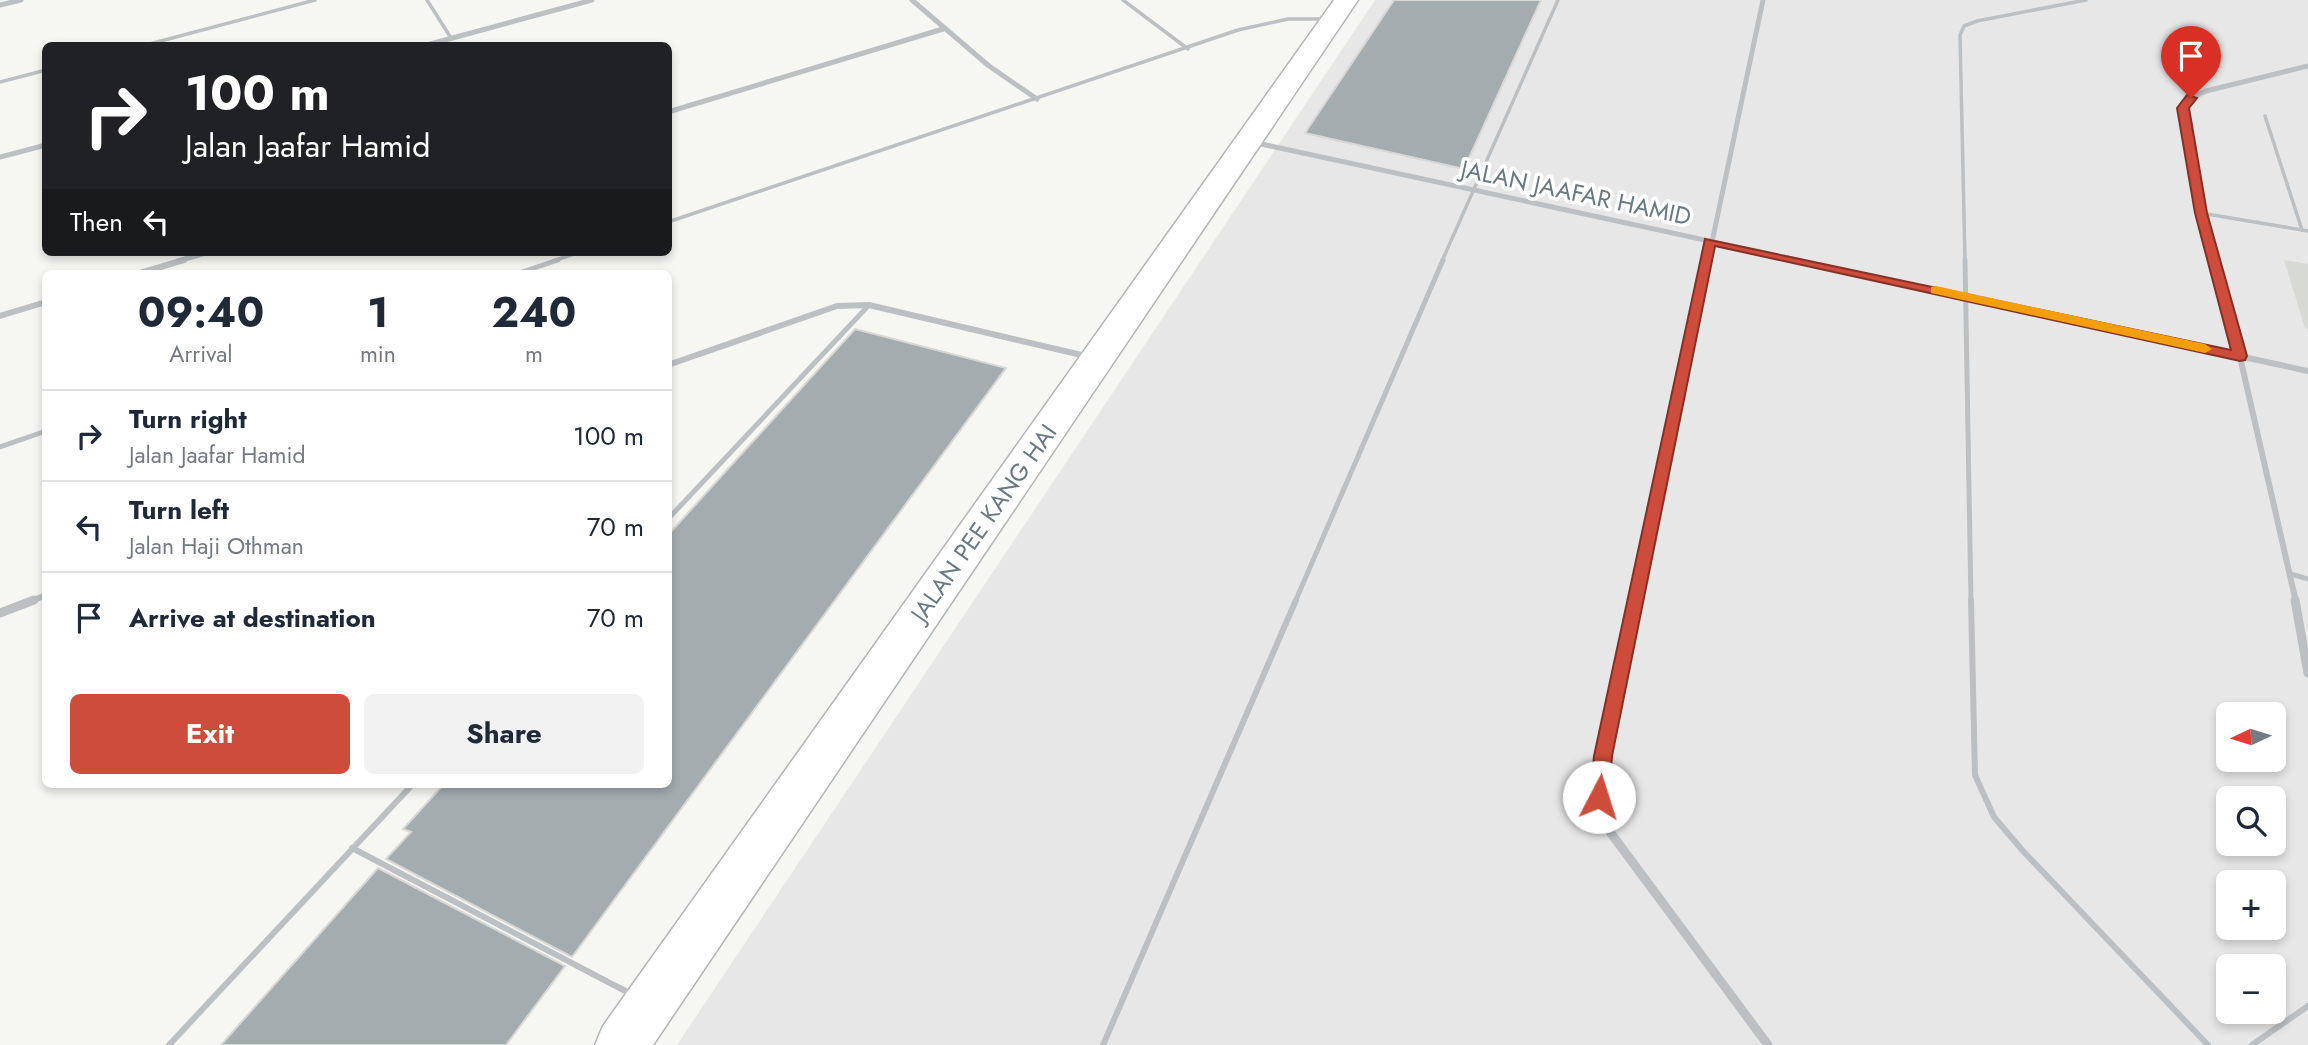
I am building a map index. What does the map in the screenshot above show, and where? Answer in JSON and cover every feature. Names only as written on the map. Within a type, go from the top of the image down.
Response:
[{"type":"main road","name":"JALAN PEE KANG HAI","points":[[622,1045],[1341,6]]},
{"type":"street","points":[[0,5],[21,0]]},
{"type":"street","points":[[437,42],[592,0]]},
{"type":"street","points":[[912,0],[989,66],[1037,99]]},
{"type":"street","points":[[1763,0],[1603,756],[1599,797],[1610,832],[1768,1045]]},
{"type":"street","points":[[672,111],[943,29]]},
{"type":"street","points":[[2308,66],[2206,91],[2191,98],[2183,108],[2201,213],[2240,356],[2291,574],[2308,673]]},
{"type":"street","name":"JALAN JAAFAR HAMID","points":[[1247,141],[2308,371]]},
{"type":"street","points":[[0,157],[42,146]]},
{"type":"street","points":[[150,270],[196,256]]},
{"type":"street","points":[[0,316],[42,303]]},
{"type":"street","points":[[672,364],[837,306],[869,305],[1098,359]]},
{"type":"street","points":[[0,613],[42,597]]},
{"type":"lane","points":[[157,42],[316,0]]},
{"type":"lane","points":[[427,0],[451,38]]},
{"type":"lane","points":[[1123,0],[1188,49]]},
{"type":"lane","points":[[1103,1045],[1558,0]]},
{"type":"lane","points":[[2085,0],[1976,21],[1964,26],[1960,35],[1976,775],[1994,817],[2023,851],[2208,1045]]},
{"type":"lane","points":[[672,221],[1188,49],[1251,25],[1341,6]]},
{"type":"lane","points":[[0,82],[42,71]]},
{"type":"lane","points":[[2201,213],[2305,231],[2265,116]]},
{"type":"lane","points":[[528,270],[568,256]]},
{"type":"lane","points":[[672,515],[869,305]]},
{"type":"lane","points":[[0,446],[42,432]]},
{"type":"lane","points":[[2291,574],[2308,579]]},
{"type":"lane","points":[[169,1045],[409,788]]},
{"type":"lane","points":[[352,848],[650,1004]]},
{"type":"lane","points":[[2252,1045],[2308,1006]]},
{"type":"shaded area","points":[[1375,0],[2308,0],[2308,1045],[677,1045]]},
{"type":"shaded area","points":[[2284,260],[2308,264],[2308,329],[2305,328]]},
{"type":"building","points":[[1394,0],[1541,0],[1464,169],[1305,133]]},
{"type":"building","points":[[855,329],[1006,368],[572,957],[386,859],[411,832],[403,829],[440,788],[672,788],[672,531]]},
{"type":"building","points":[[378,868],[565,966],[506,1045],[221,1045]]},
{"type":"slow traffic","points":[[1936,290],[2205,349]]},
{"type":"route","points":[[1599,797],[1603,756],[1710,242],[2240,356],[2201,213],[2183,108],[2191,98]]}]
